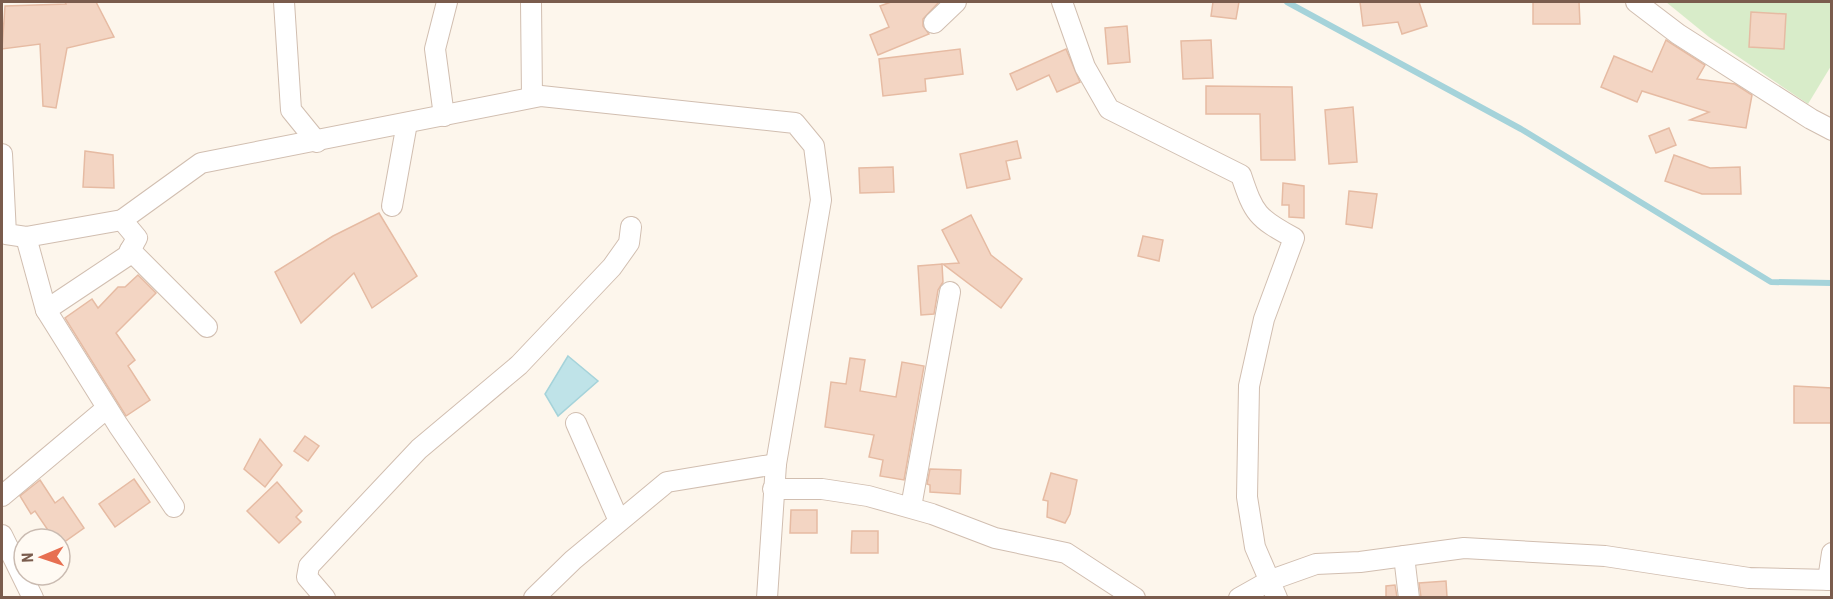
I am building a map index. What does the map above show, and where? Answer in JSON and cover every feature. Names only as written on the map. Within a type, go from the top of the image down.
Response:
[{"type":"street","points":[[284,2],[291,110],[316,142]]},
{"type":"street","points":[[444,116],[435,49],[447,2]]},
{"type":"street","points":[[531,2],[532,98]]},
{"type":"street","points":[[934,23],[956,2]]},
{"type":"street","points":[[1062,2],[1084,67],[1109,109],[1241,175],[1250,201],[1262,221],[1294,238],[1264,319],[1249,386],[1247,497],[1255,547],[1274,589]]},
{"type":"street","points":[[1636,2],[1678,34],[1810,119],[1832,130]]},
{"type":"street","points":[[2,154],[4,233],[26,237],[122,220],[201,163],[541,96],[795,123],[813,146],[821,200],[776,464],[767,597]]},
{"type":"street","points":[[393,206],[407,123]]},
{"type":"street","points":[[46,310],[98,278],[127,256],[137,238],[122,220]]},
{"type":"street","points":[[26,237],[46,310],[107,408],[174,507]]},
{"type":"street","points":[[325,597],[307,577],[309,566],[419,449],[519,365],[627,243]]},
{"type":"street","points":[[130,250],[207,327]]},
{"type":"street","points":[[911,507],[950,292]]},
{"type":"street","points":[[2,496],[107,408]]},
{"type":"street","points":[[576,423],[619,520]]},
{"type":"street","points":[[534,597],[619,520],[672,479],[776,464]]},
{"type":"street","points":[[773,489],[822,489],[868,496],[911,507],[995,538],[1066,553],[1135,597]]},
{"type":"street","points":[[2,535],[33,597]]},
{"type":"street","points":[[1239,597],[1274,589],[1316,564],[1360,562],[1464,548],[1605,556],[1749,578],[1830,580],[1832,552]]},
{"type":"street","points":[[1404,556],[1409,597]]},
{"type":"green space","points":[[1666,2],[1831,2],[1831,66],[1808,104],[1709,37]]},
{"type":"water","points":[[568,356],[598,381],[558,416],[545,394]]},
{"type":"building","points":[[65,2],[96,2],[114,37],[67,48],[56,108],[43,106],[40,44],[2,49],[5,6],[66,4]]},
{"type":"building","points":[[891,2],[939,2],[923,19],[923,26],[929,34],[878,55],[870,35],[889,27],[880,6]]},
{"type":"building","points":[[1213,2],[1239,2],[1236,19],[1211,16]]},
{"type":"building","points":[[1360,2],[1419,2],[1427,26],[1402,34],[1398,22],[1363,26]]},
{"type":"building","points":[[1533,2],[1579,2],[1580,24],[1533,24]]},
{"type":"building","points":[[1751,12],[1786,14],[1784,49],[1749,47]]},
{"type":"building","points":[[1127,26],[1130,62],[1108,64],[1105,28]]},
{"type":"building","points":[[1211,40],[1213,78],[1183,79],[1181,41]]},
{"type":"building","points":[[1666,40],[1705,65],[1697,79],[1735,84],[1752,95],[1746,128],[1690,120],[1709,112],[1642,91],[1637,102],[1601,87],[1614,56],[1652,72]]},
{"type":"building","points":[[960,49],[963,74],[925,79],[926,91],[883,96],[879,59]]},
{"type":"building","points":[[1066,49],[1080,82],[1057,92],[1049,75],[1017,90],[1010,74]]},
{"type":"building","points":[[1206,86],[1292,87],[1295,160],[1261,160],[1260,114],[1206,114]]},
{"type":"building","points":[[1353,107],[1357,162],[1329,164],[1325,110]]},
{"type":"building","points":[[1669,128],[1676,145],[1656,153],[1649,136]]},
{"type":"building","points":[[1017,141],[1021,158],[1006,161],[1010,179],[967,188],[960,154]]},
{"type":"building","points":[[85,151],[113,155],[114,188],[83,187]]},
{"type":"building","points":[[1674,155],[1710,168],[1740,167],[1741,194],[1702,194],[1665,181]]},
{"type":"building","points":[[893,167],[894,192],[860,193],[859,168]]},
{"type":"building","points":[[1283,183],[1304,186],[1304,218],[1289,217],[1289,205],[1282,205]]},
{"type":"building","points":[[1349,191],[1377,194],[1372,228],[1346,224]]},
{"type":"building","points":[[379,213],[417,276],[372,308],[354,273],[301,323],[275,272],[333,236]]},
{"type":"building","points":[[971,215],[991,255],[1022,279],[1001,308],[943,264],[959,263],[942,230]]},
{"type":"building","points":[[1143,236],[1163,240],[1159,261],[1138,256]]},
{"type":"building","points":[[942,264],[943,282],[938,290],[934,314],[921,315],[918,266]]},
{"type":"building","points":[[138,275],[156,293],[116,333],[135,360],[128,366],[150,400],[126,416],[65,318],[92,299],[98,308],[118,287],[125,287]]},
{"type":"building","points":[[850,358],[865,360],[860,391],[896,397],[902,362],[924,366],[904,480],[880,476],[883,460],[869,457],[874,435],[825,427],[831,382],[846,384]]},
{"type":"building","points":[[1794,386],[1832,388],[1832,423],[1794,423]]},
{"type":"building","points":[[305,436],[319,446],[308,461],[294,451]]},
{"type":"building","points":[[260,439],[282,465],[265,487],[244,469]]},
{"type":"building","points":[[930,469],[961,470],[960,494],[930,492],[930,485],[927,484]]},
{"type":"building","points":[[1051,473],[1077,480],[1070,514],[1065,523],[1047,517],[1048,501],[1043,500]]},
{"type":"building","points":[[134,479],[150,502],[115,527],[99,504]]},
{"type":"building","points":[[40,480],[55,503],[63,497],[84,528],[72,536],[72,527],[46,527],[35,511],[31,514],[20,496]]},
{"type":"building","points":[[277,482],[302,511],[296,517],[301,522],[279,543],[247,511]]},
{"type":"building","points":[[791,510],[817,510],[817,533],[790,533]]},
{"type":"building","points":[[852,531],[878,531],[878,553],[851,553]]},
{"type":"building","points":[[1446,581],[1447,597],[1421,597],[1419,583]]},
{"type":"building","points":[[1395,585],[1397,597],[1386,597],[1386,586]]},
{"type":"waterway","points":[[1287,2],[1521,129],[1771,282],[1832,283]]}]
